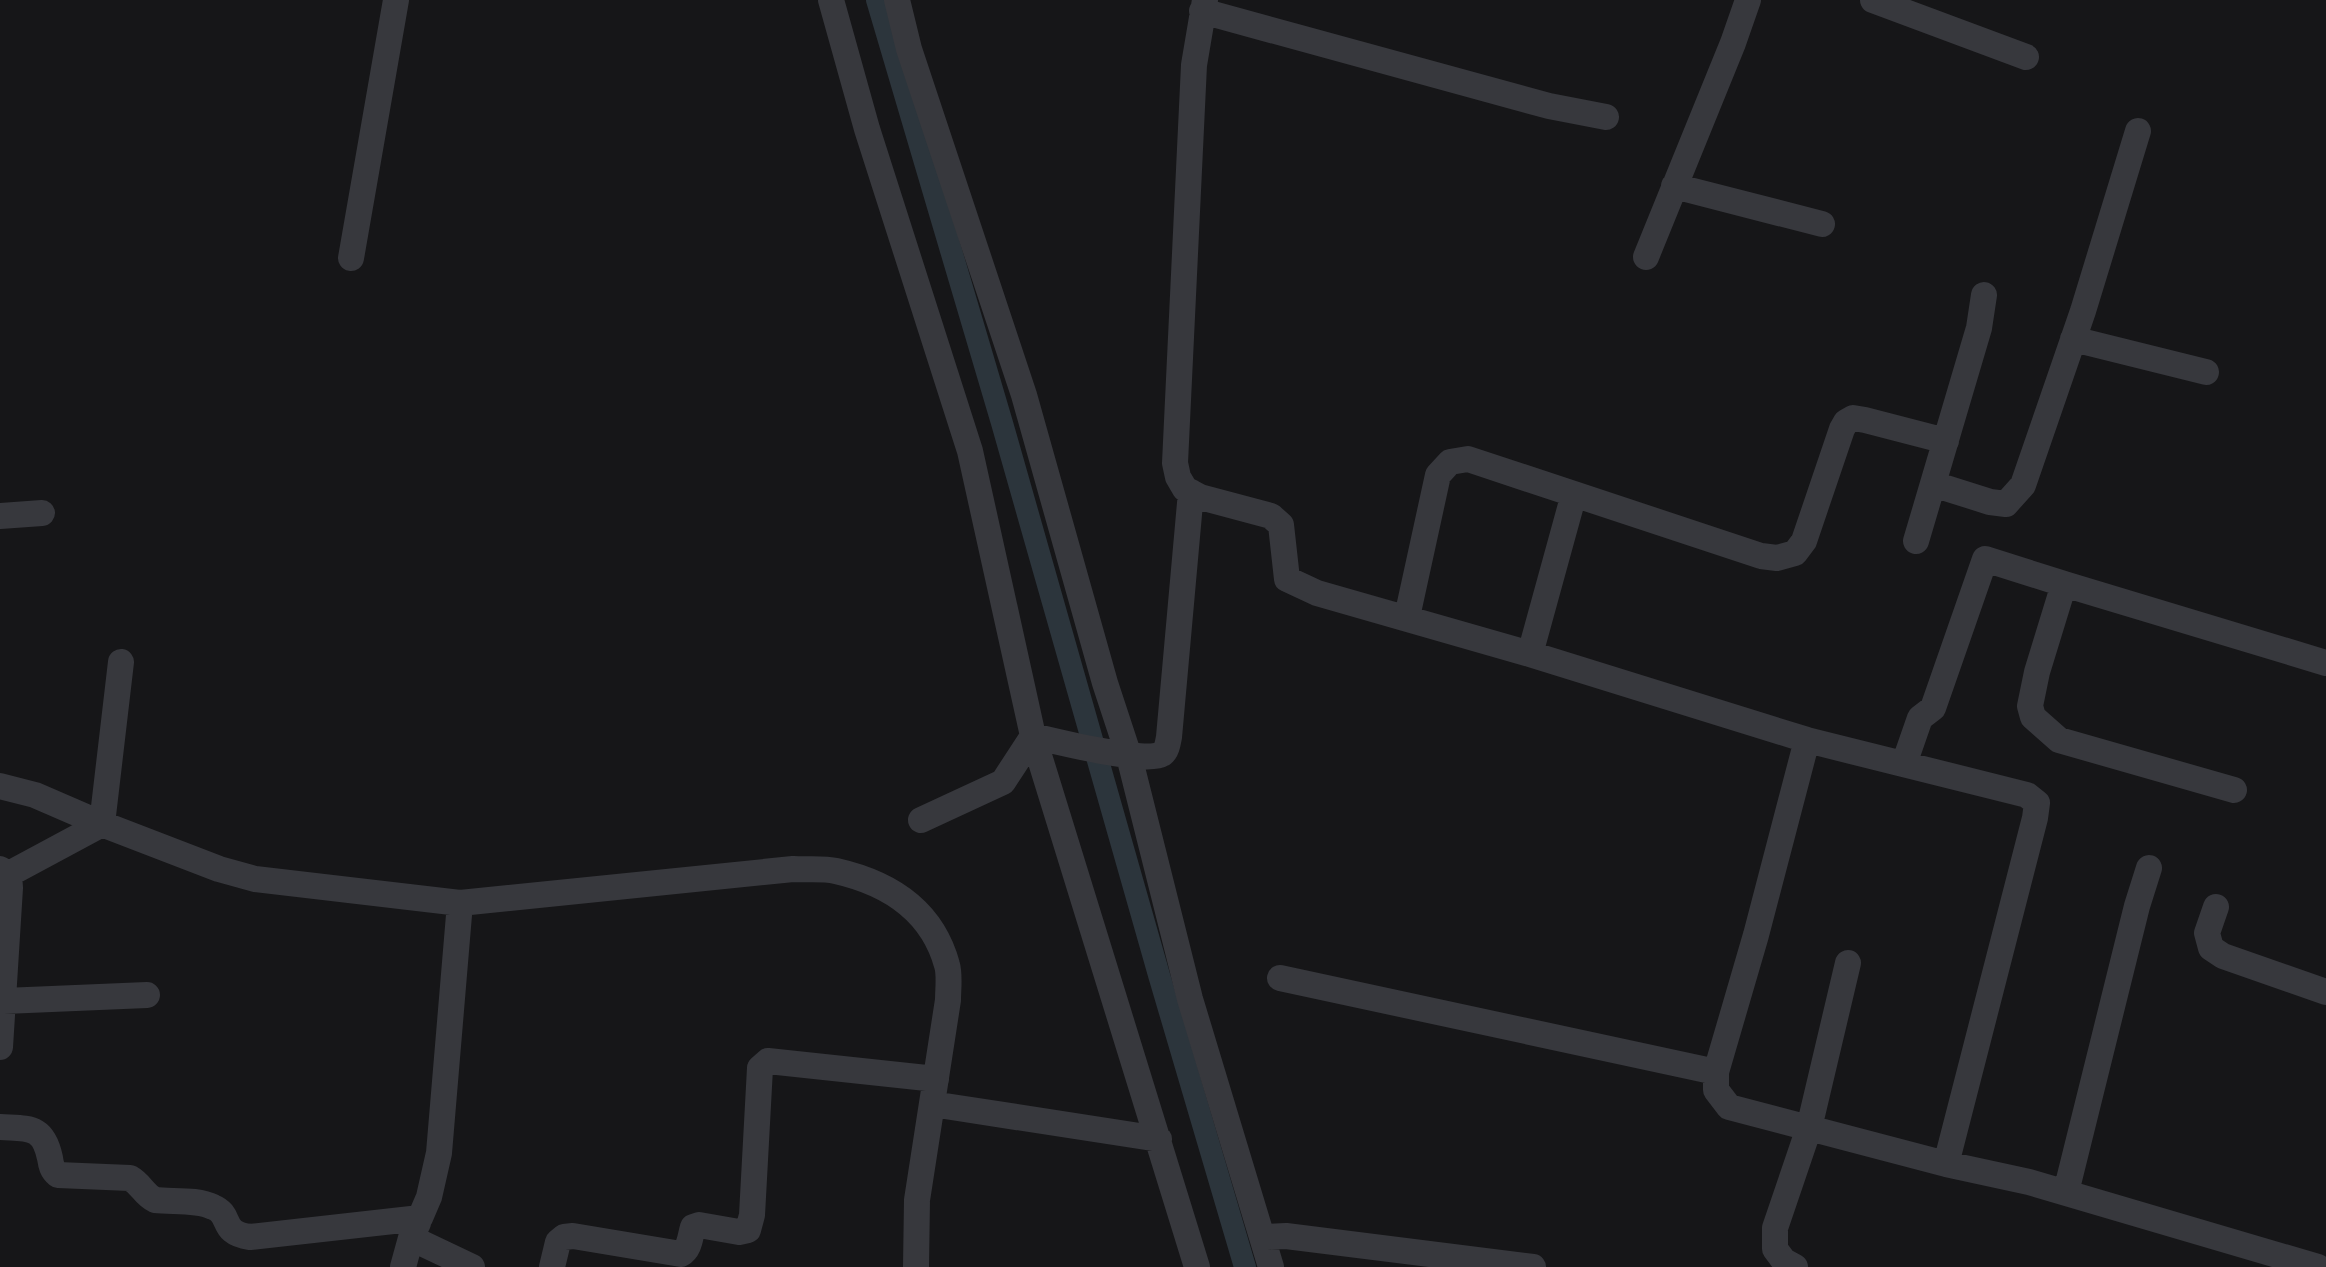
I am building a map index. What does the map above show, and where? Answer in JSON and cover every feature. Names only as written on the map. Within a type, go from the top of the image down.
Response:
[{"type":"street","points":[[351,258],[396,0]]},
{"type":"street","points":[[831,0],[868,129],[970,451],[1041,738],[1197,1267]]},
{"type":"street","points":[[897,0],[909,49],[1024,395],[1105,683],[1119,754],[1190,999],[1271,1267]]},
{"type":"street","points":[[1646,257],[1733,43],[1748,0]]},
{"type":"street","points":[[1873,0],[2026,57]]},
{"type":"street","points":[[1606,117],[1549,106],[1204,6],[1194,65],[1175,463],[1178,477],[1186,489],[1200,497],[1272,516],[1281,526],[1287,579],[1317,593],[1407,617],[1807,740],[2027,795],[2037,803],[2036,818],[1946,1164]]},
{"type":"street","points":[[1933,484],[1990,502],[2006,504],[2014,498],[2023,485],[2073,339],[2138,131]]},
{"type":"street","points":[[1674,186],[1822,224]]},
{"type":"street","points":[[1916,541],[1979,328],[1984,295]]},
{"type":"street","points":[[2073,339],[2206,372]]},
{"type":"street","points":[[1407,617],[1438,475],[1450,462],[1468,459],[1761,556],[1778,558],[1795,553],[1804,540],[1846,422],[1853,418],[1865,420],[1946,441]]},
{"type":"street","points":[[1041,738],[1119,754],[1154,757],[1162,754],[1166,748],[1169,737],[1191,492]]},
{"type":"street","points":[[1530,654],[1574,494]]},
{"type":"street","points":[[0,516],[42,513]]},
{"type":"street","points":[[1904,764],[1920,718],[1933,708],[1986,559],[2326,663]]},
{"type":"street","points":[[2064,584],[2037,672],[2030,706],[2032,717],[2059,740],[2234,790]]},
{"type":"street","points":[[102,824],[121,662]]},
{"type":"street","points":[[921,820],[1003,782],[1041,738]]},
{"type":"street","points":[[1807,740],[1756,935],[1716,1072],[1716,1090],[1729,1107],[1946,1164],[2066,1192],[2318,1267]]},
{"type":"street","points":[[0,786],[35,795],[102,824],[219,869],[255,879],[460,902],[794,869],[834,871],[877,883],[907,902],[932,927],[948,966],[948,1000],[917,1200],[916,1267]]},
{"type":"street","points":[[0,1047],[4,1001],[5,871],[102,824]]},
{"type":"street","points":[[2066,1192],[2137,906],[2149,868]]},
{"type":"street","points":[[403,1267],[429,1196],[439,1152],[460,902]]},
{"type":"street","points":[[2216,907],[2208,933],[2211,948],[2223,956],[2326,992]]},
{"type":"street","points":[[1795,1267],[1784,1261],[1776,1249],[1776,1228],[1809,1128],[1848,963]]},
{"type":"street","points":[[1280,978],[1716,1072]]},
{"type":"street","points":[[4,1001],[147,995]]},
{"type":"street","points":[[552,1267],[558,1242],[564,1237],[573,1236],[680,1254],[685,1252],[689,1245],[694,1227],[699,1225],[739,1232],[748,1230],[752,1215],[760,1068],[768,1061],[934,1091],[1158,1139]]},
{"type":"street","points":[[0,1127],[40,1133],[47,1144],[52,1170],[58,1175],[130,1178],[140,1183],[148,1197],[155,1200],[206,1204],[216,1207],[224,1216],[230,1230],[237,1235],[250,1237],[416,1228],[472,1267]]},
{"type":"street","points":[[1263,1237],[1286,1236],[1533,1267]]},
{"type":"waterway","points":[[877,0],[1002,423],[1159,975],[1245,1267]]}]
